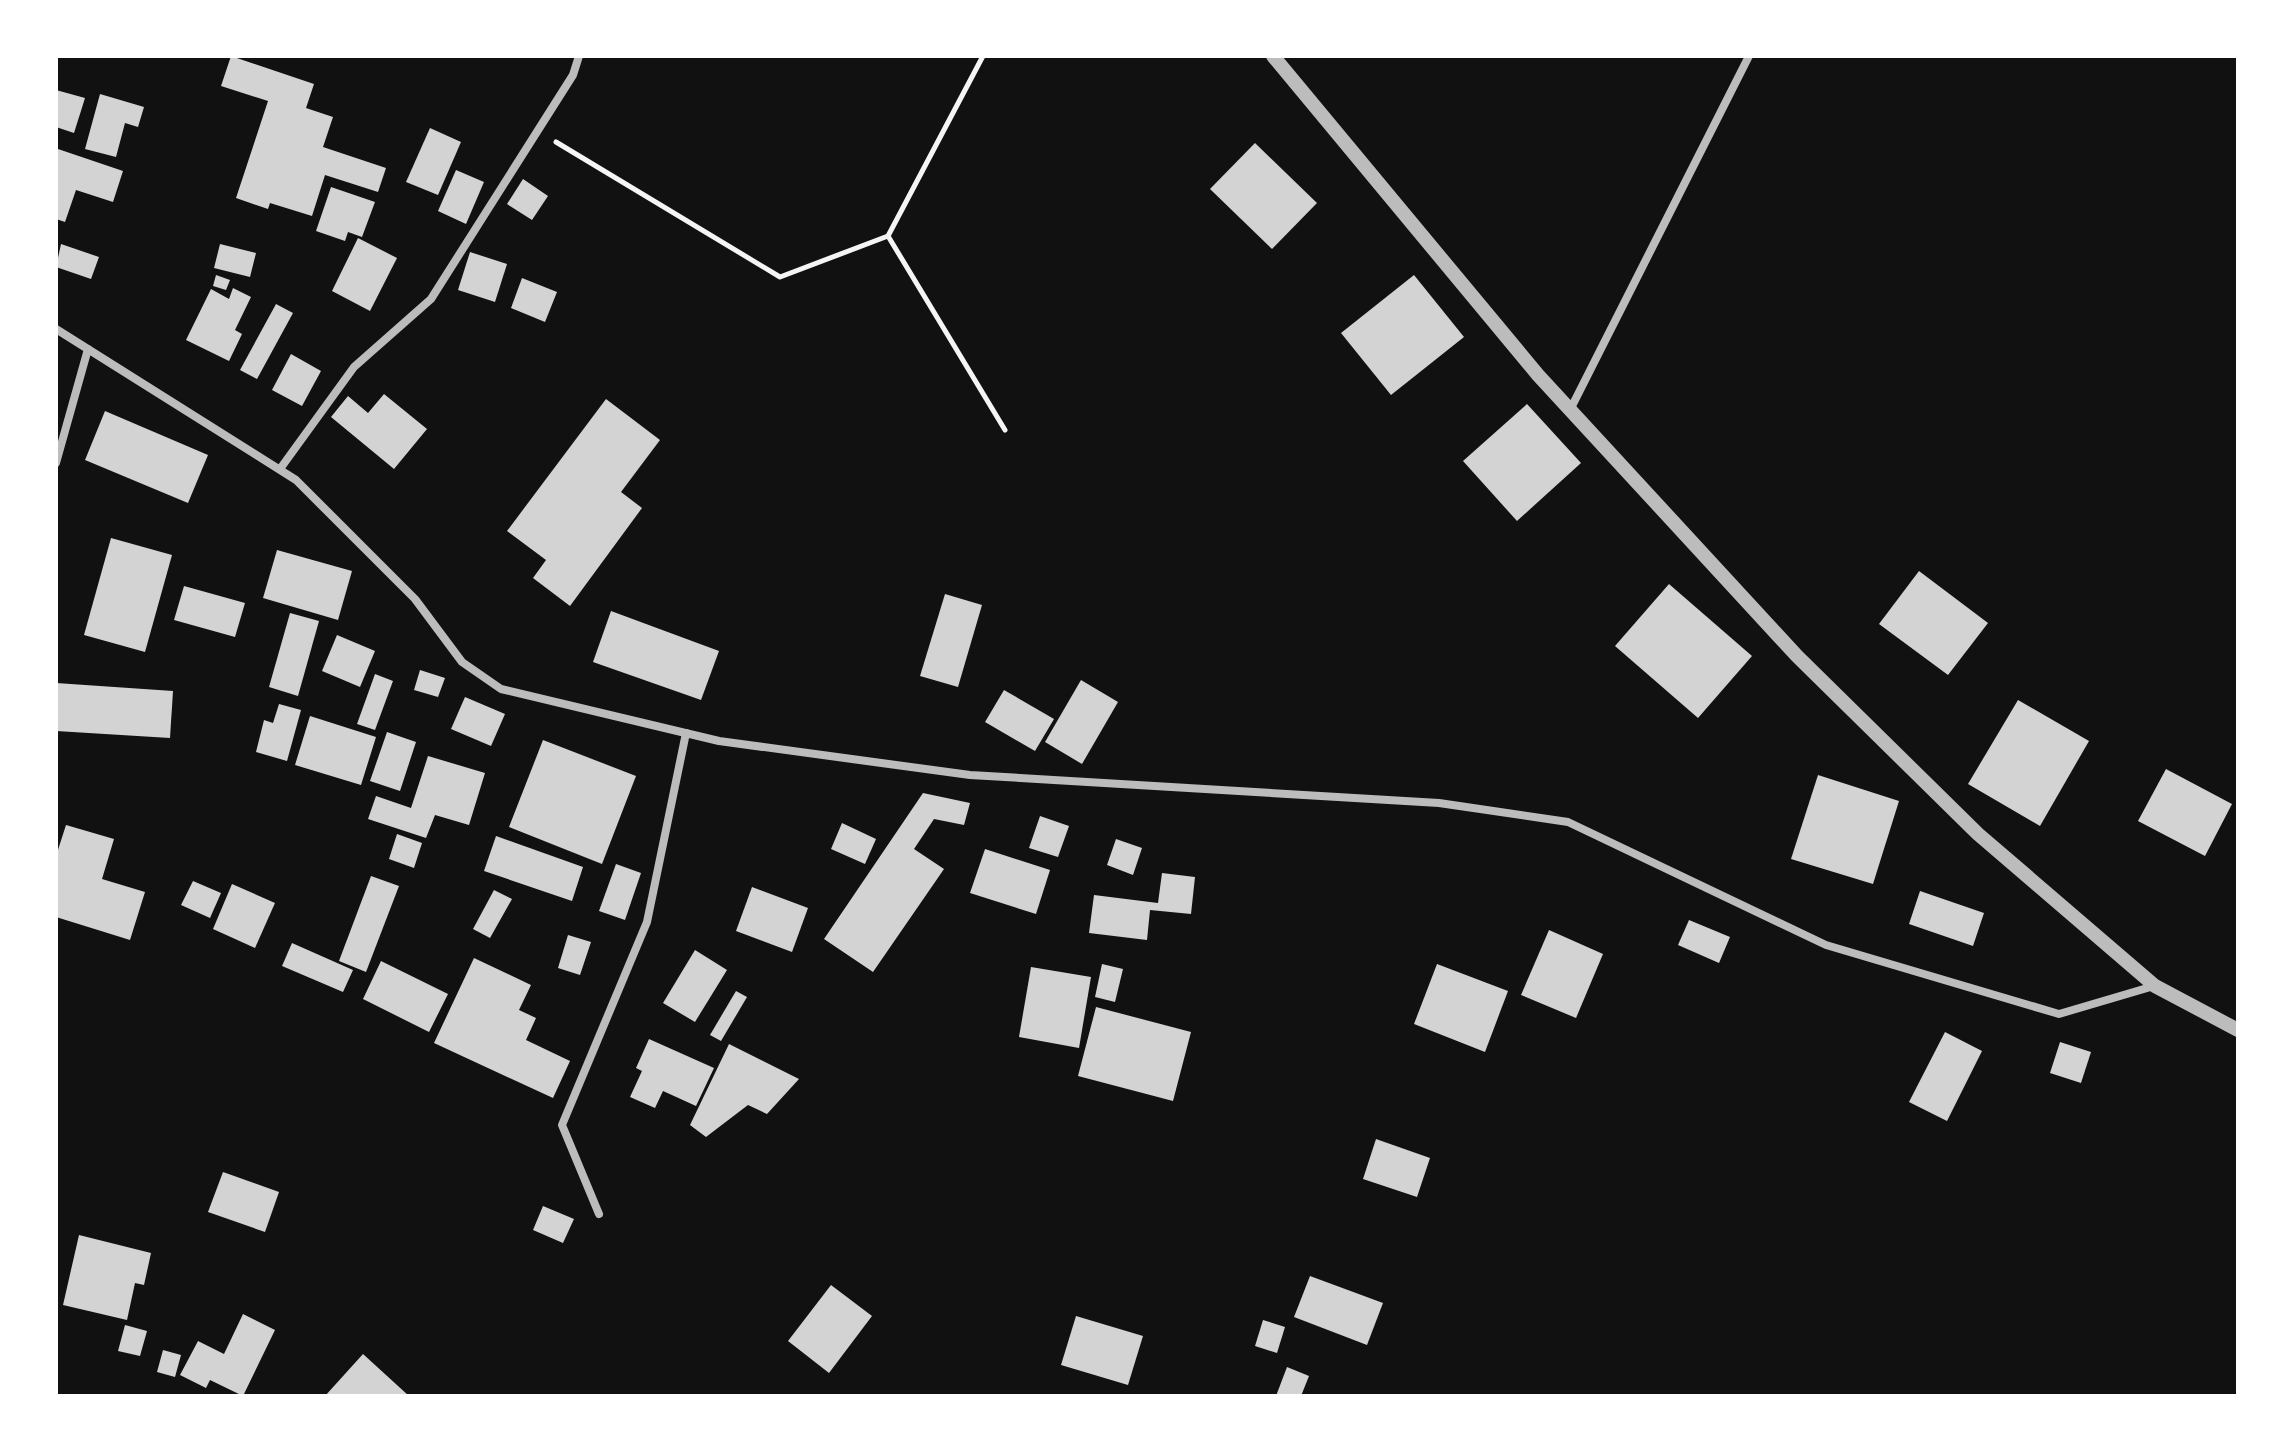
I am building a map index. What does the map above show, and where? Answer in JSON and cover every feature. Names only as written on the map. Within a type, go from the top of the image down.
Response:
[{"type":"street","points":[[280,469],[354,367],[431,299],[573,75],[579,56]]},
{"type":"street","points":[[1273,56],[1570,410],[1797,656],[1966,823],[2155,986],[2238,1030]]},
{"type":"street","points":[[1570,410],[1749,56]]},
{"type":"street","points":[[56,329],[296,480],[415,599],[462,662],[501,689],[719,741],[970,775],[1439,803],[1568,822],[1826,945],[2059,1014],[2155,986]]},
{"type":"street","points":[[56,463],[88,349]]},
{"type":"street","points":[[599,1214],[562,1125],[647,922],[686,733]]},
{"type":"path","points":[[538,131],[780,277],[888,236],[983,56]]},
{"type":"path","points":[[888,236],[1005,430]]},
{"type":"building","points":[[231,56],[314,84],[306,108],[333,117],[323,147],[386,168],[378,192],[325,175],[312,216],[270,203],[268,209],[236,198],[268,101],[221,86]]},
{"type":"building","points":[[56,90],[85,98],[74,133],[56,127]]},
{"type":"building","points":[[100,94],[144,107],[138,127],[125,123],[116,157],[85,149]]},
{"type":"building","points":[[430,128],[461,142],[438,195],[406,182]]},
{"type":"building","points":[[1255,143],[1317,203],[1272,249],[1210,189]]},
{"type":"building","points":[[58,149],[123,171],[113,202],[76,190],[65,222],[56,219]]},
{"type":"building","points":[[456,170],[484,182],[466,224],[438,211]]},
{"type":"building","points":[[523,179],[548,196],[532,220],[507,204]]},
{"type":"building","points":[[331,187],[375,202],[362,237],[348,232],[345,241],[316,231]]},
{"type":"building","points":[[358,238],[397,258],[370,311],[332,291]]},
{"type":"building","points":[[61,244],[99,257],[91,279],[56,267]]},
{"type":"building","points":[[220,244],[256,253],[250,277],[214,268]]},
{"type":"building","points":[[470,252],[507,264],[495,302],[458,290]]},
{"type":"building","points":[[216,275],[230,280],[226,290],[213,286]]},
{"type":"building","points":[[1414,275],[1464,337],[1391,395],[1341,333]]},
{"type":"building","points":[[522,278],[557,292],[545,322],[511,308]]},
{"type":"building","points":[[233,288],[251,297],[235,330],[242,334],[229,361],[186,340],[211,289],[229,299]]},
{"type":"building","points":[[276,304],[293,313],[257,379],[240,370]]},
{"type":"building","points":[[291,354],[321,371],[302,406],[272,390]]},
{"type":"building","points":[[384,394],[427,429],[394,469],[331,417],[348,396],[368,413]]},
{"type":"building","points":[[606,399],[660,440],[621,492],[642,508],[570,606],[533,578],[546,560],[507,531]]},
{"type":"building","points":[[1527,404],[1581,463],[1517,521],[1463,461]]},
{"type":"building","points":[[105,411],[208,455],[188,503],[85,460]]},
{"type":"building","points":[[111,538],[172,555],[145,652],[84,635]]},
{"type":"building","points":[[277,550],[352,571],[338,620],[263,598]]},
{"type":"building","points":[[1919,571],[1988,623],[1948,675],[1879,624]]},
{"type":"building","points":[[1669,584],[1752,656],[1698,718],[1615,646]]},
{"type":"building","points":[[184,586],[245,603],[235,637],[174,620]]},
{"type":"building","points":[[945,594],[982,605],[958,687],[920,676]]},
{"type":"building","points":[[611,611],[719,651],[701,700],[593,662]]},
{"type":"building","points":[[290,613],[319,621],[298,696],[269,687]]},
{"type":"building","points":[[337,635],[375,651],[360,687],[322,671]]},
{"type":"building","points":[[420,670],[445,678],[438,697],[414,690]]},
{"type":"building","points":[[375,674],[393,681],[375,730],[357,724]]},
{"type":"building","points":[[1081,680],[1118,702],[1082,764],[1045,742]]},
{"type":"building","points":[[56,683],[173,691],[170,738],[56,731]]},
{"type":"building","points":[[1004,690],[1054,719],[1035,751],[985,722]]},
{"type":"building","points":[[465,697],[505,714],[491,746],[451,729]]},
{"type":"building","points":[[2018,700],[2089,741],[2040,826],[1968,784]]},
{"type":"building","points":[[279,704],[301,710],[287,761],[256,752],[264,720],[273,723]]},
{"type":"building","points":[[310,716],[376,737],[361,785],[295,765]]},
{"type":"building","points":[[387,732],[416,742],[400,791],[370,781]]},
{"type":"building","points":[[543,740],[636,776],[602,864],[509,827]]},
{"type":"building","points":[[428,756],[485,773],[469,825],[435,815],[426,838],[368,819],[376,796],[411,808]]},
{"type":"building","points":[[2166,769],[2232,804],[2205,856],[2138,821]]},
{"type":"building","points":[[1818,775],[1899,801],[1873,884],[1791,859]]},
{"type":"building","points":[[923,793],[970,803],[964,825],[934,819],[914,849],[944,869],[873,972],[824,939]]},
{"type":"building","points":[[1040,816],[1069,826],[1058,857],[1029,848]]},
{"type":"building","points":[[842,823],[876,839],[865,864],[831,849]]},
{"type":"building","points":[[66,825],[114,839],[102,879],[145,892],[130,940],[56,917],[56,856]]},
{"type":"building","points":[[397,834],[422,843],[414,868],[389,859]]},
{"type":"building","points":[[496,836],[583,867],[572,901],[484,871]]},
{"type":"building","points":[[1116,839],[1142,848],[1133,875],[1107,865]]},
{"type":"building","points":[[985,849],[1050,870],[1036,914],[970,893]]},
{"type":"building","points":[[616,864],[641,873],[625,920],[599,911]]},
{"type":"building","points":[[1162,873],[1195,877],[1191,914],[1150,910],[1147,940],[1089,933],[1094,895],[1158,903]]},
{"type":"building","points":[[371,876],[399,886],[366,972],[339,961]]},
{"type":"building","points":[[193,881],[221,893],[210,918],[181,905]]},
{"type":"building","points":[[232,884],[275,903],[255,948],[213,929]]},
{"type":"building","points":[[752,887],[808,908],[792,952],[736,931]]},
{"type":"building","points":[[494,890],[512,899],[490,938],[473,929]]},
{"type":"building","points":[[1920,891],[1984,913],[1973,946],[1909,924]]},
{"type":"building","points":[[1689,920],[1730,937],[1719,963],[1678,945]]},
{"type":"building","points":[[1549,930],[1603,954],[1576,1018],[1521,995]]},
{"type":"building","points":[[568,935],[591,942],[580,975],[558,968]]},
{"type":"building","points":[[292,943],[353,970],[343,992],[282,966]]},
{"type":"building","points":[[695,950],[727,970],[695,1022],[663,1003]]},
{"type":"building","points":[[474,958],[531,985],[519,1010],[536,1018],[526,1040],[570,1061],[553,1098],[434,1043]]},
{"type":"building","points":[[381,961],[448,994],[429,1032],[363,999]]},
{"type":"building","points":[[1102,964],[1123,969],[1115,1002],[1095,997]]},
{"type":"building","points":[[1437,964],[1508,991],[1485,1052],[1414,1024]]},
{"type":"building","points":[[1031,967],[1091,977],[1079,1048],[1019,1037]]},
{"type":"building","points":[[736,991],[747,997],[721,1041],[710,1035]]},
{"type":"building","points":[[1096,1007],[1191,1032],[1173,1101],[1078,1076]]},
{"type":"building","points":[[1945,1032],[1982,1051],[1947,1121],[1909,1102]]},
{"type":"building","points":[[649,1039],[714,1068],[696,1106],[663,1091],[655,1108],[630,1097],[642,1071],[636,1068]]},
{"type":"building","points":[[2060,1042],[2091,1052],[2081,1083],[2050,1073]]},
{"type":"building","points":[[729,1044],[799,1079],[767,1114],[748,1105],[706,1137],[690,1125]]},
{"type":"building","points":[[1376,1139],[1430,1158],[1417,1197],[1363,1179]]},
{"type":"building","points":[[223,1172],[279,1192],[265,1232],[208,1212]]},
{"type":"building","points":[[543,1206],[574,1219],[563,1243],[533,1230]]},
{"type":"building","points":[[79,1235],[151,1253],[144,1285],[135,1283],[127,1320],[63,1305]]},
{"type":"building","points":[[1310,1276],[1383,1303],[1367,1345],[1294,1317]]},
{"type":"building","points":[[831,1285],[872,1316],[829,1373],[788,1341]]},
{"type":"building","points":[[243,1314],[275,1330],[243,1396],[210,1380],[206,1388],[180,1375],[198,1341],[224,1354]]},
{"type":"building","points":[[1076,1316],[1143,1336],[1128,1385],[1061,1365]]},
{"type":"building","points":[[1263,1320],[1285,1327],[1277,1353],[1255,1346]]},
{"type":"building","points":[[125,1325],[147,1331],[140,1356],[118,1351]]},
{"type":"building","points":[[163,1350],[181,1355],[175,1377],[157,1372]]},
{"type":"building","points":[[363,1354],[409,1396],[325,1396]]},
{"type":"building","points":[[1287,1367],[1309,1376],[1301,1396],[1276,1396]]}]
